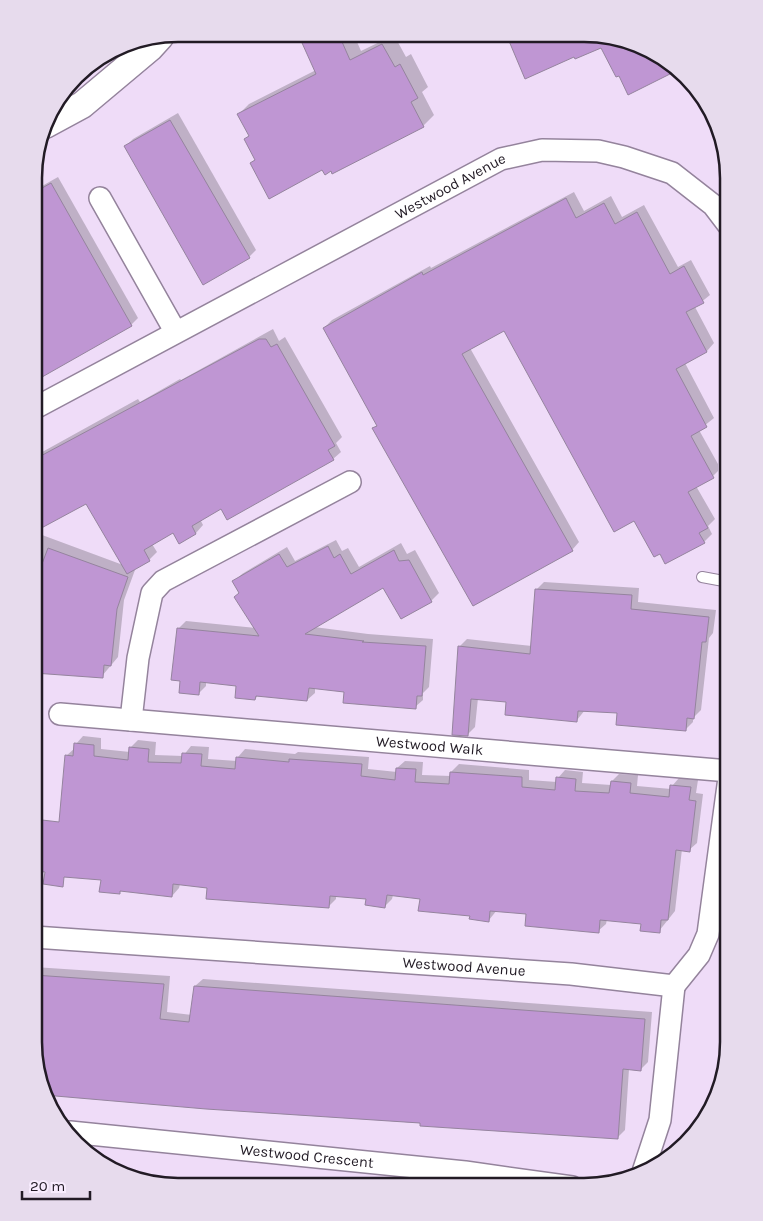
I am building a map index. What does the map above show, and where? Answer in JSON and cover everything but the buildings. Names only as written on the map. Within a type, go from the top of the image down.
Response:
[{"type":"street","points":[[57,119],[82,105],[152,45]]},
{"type":"street","name":"Westwood Avenue","points":[[43,404],[175,331],[501,159],[542,150],[598,151],[672,174],[713,204],[720,214]]},
{"type":"street","points":[[100,198],[175,331]]},
{"type":"street","points":[[130,720],[138,658],[152,593],[157,587],[163,581],[350,482]]},
{"type":"street","name":"Westwood Walk","points":[[60,714],[720,770]]},
{"type":"street","points":[[646,1164],[660,1120],[674,986],[699,955],[708,934],[720,845]]},
{"type":"street","name":"Westwood Avenue","points":[[43,938],[571,974],[674,986]]},
{"type":"street","name":"Westwood Crescent","points":[[77,1133],[508,1178]]},
{"type":"lane","points":[[702,577],[720,580]]}]
